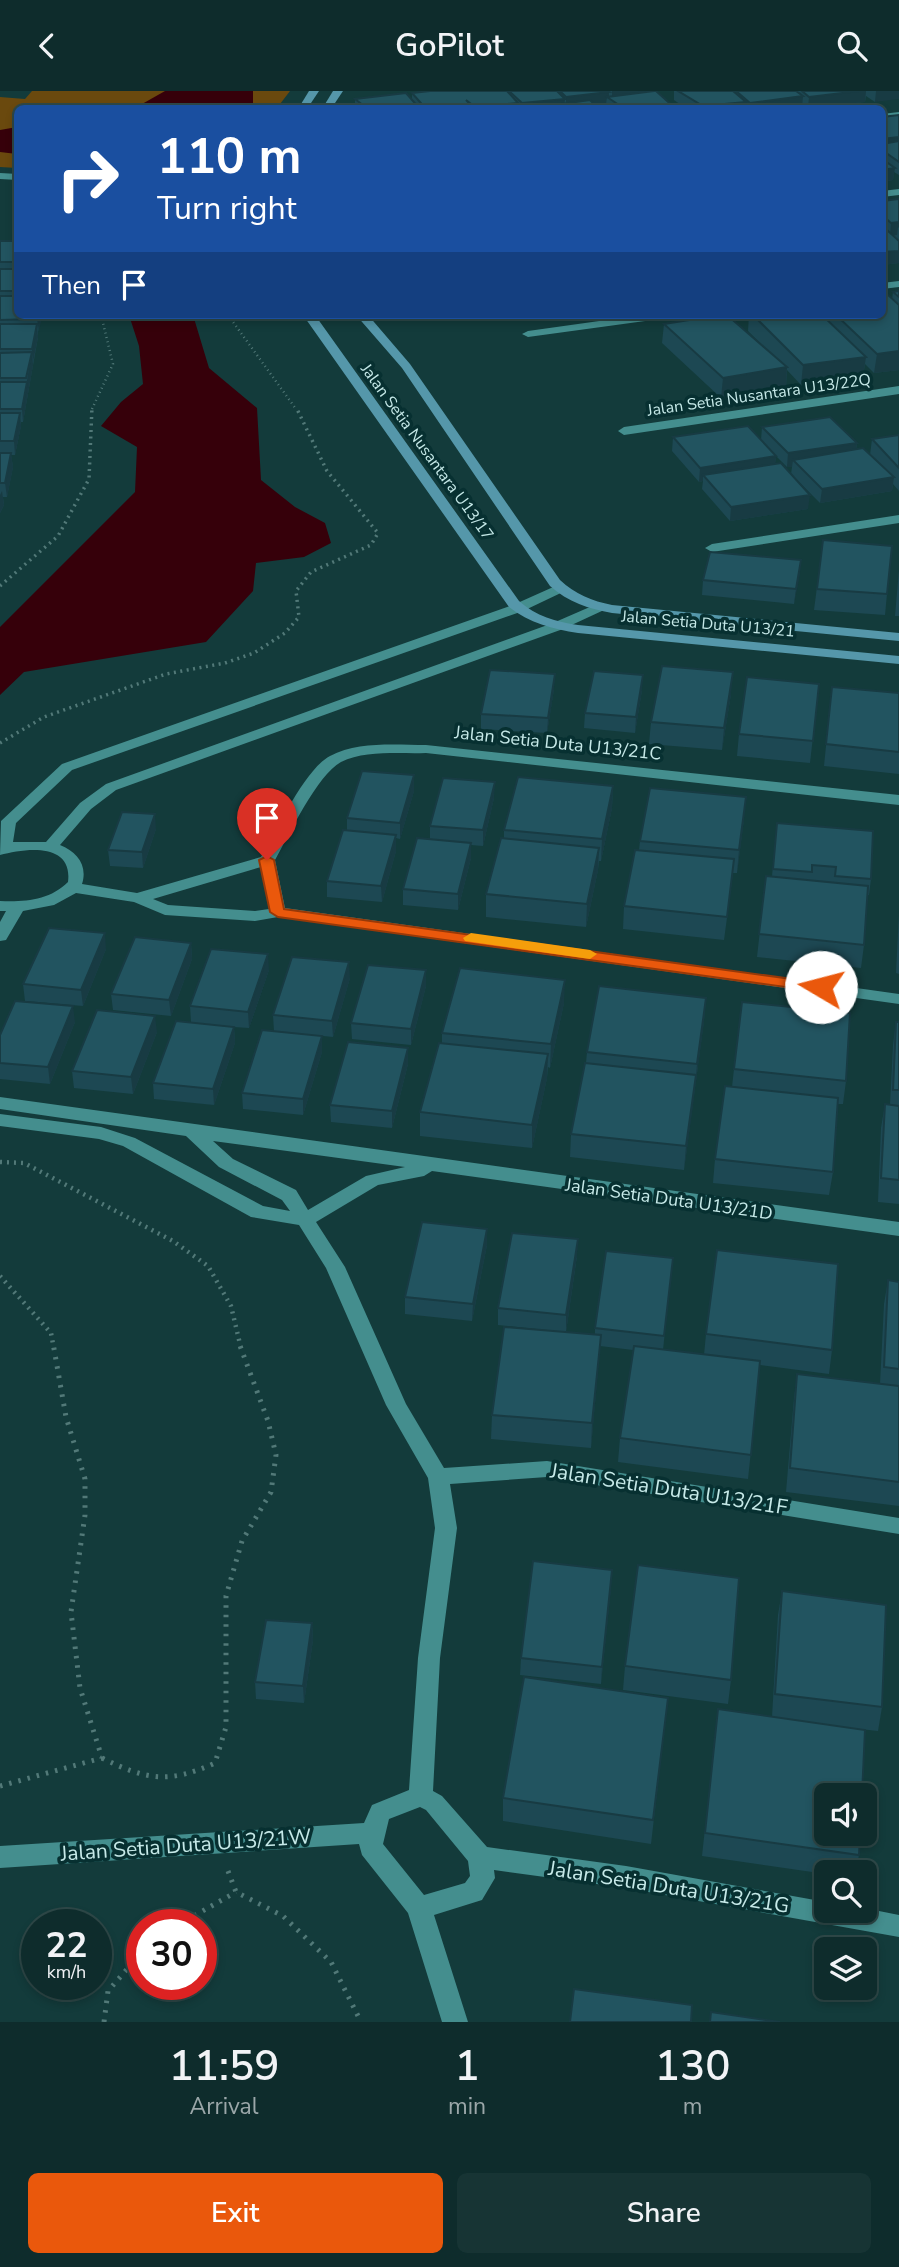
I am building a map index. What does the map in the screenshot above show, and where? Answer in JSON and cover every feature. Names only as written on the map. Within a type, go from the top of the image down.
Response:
[{"type":"main road","name":"Jalan Setia Nusantara U13/17","points":[[313,319],[359,388],[518,608]]},
{"type":"main road","name":"Jalan Setia Nusantara U13/17","points":[[365,319],[406,366],[560,588]]},
{"type":"main road","name":"Jalan Setia Duta U13/21","points":[[560,588],[599,607],[899,637]]},
{"type":"main road","name":"Jalan Setia Duta U13/21","points":[[518,608],[558,626],[899,660]]},
{"type":"street","points":[[528,334],[638,319]]},
{"type":"street","name":"Jalan Setia Nusantara U13/22Q","points":[[624,431],[899,390]]},
{"type":"street","points":[[712,548],[899,519]]},
{"type":"street","points":[[0,936],[8,907],[48,902],[71,887],[77,877],[77,868],[72,859],[50,847],[28,845],[3,849],[9,821],[67,767],[518,608],[560,588]]},
{"type":"street","points":[[50,847],[96,797],[111,787],[558,626],[599,607]]},
{"type":"street","name":"Jalan Setia Duta U13/21C","points":[[267,860],[320,770],[337,758],[372,750],[426,749],[899,800]]},
{"type":"street","points":[[138,898],[267,860],[278,912]]},
{"type":"street","points":[[71,887],[138,898],[165,910],[204,915],[256,916],[278,912],[899,999]]},
{"type":"street","name":"Jalan Setia Duta U13/21D","points":[[0,1103],[438,1168],[899,1230]]},
{"type":"street","points":[[0,1119],[101,1133],[129,1142],[258,1212],[305,1220],[373,1180],[438,1168]]},
{"type":"street","points":[[191,1132],[226,1163],[289,1195],[335,1267],[396,1405],[438,1477],[446,1528],[429,1658],[421,1796]]},
{"type":"street","name":"Jalan Setia Duta U13/21F","points":[[438,1477],[547,1469],[899,1526]]},
{"type":"street","points":[[419,1908],[473,1892],[483,1878],[480,1857],[434,1803],[421,1796],[380,1812],[372,1833],[371,1847],[419,1908],[455,2022]]},
{"type":"street","name":"Jalan Setia Duta U13/21W","points":[[0,1857],[372,1833]]},
{"type":"street","name":"Jalan Setia Duta U13/21G","points":[[480,1857],[626,1877],[899,1926]]},
{"type":"path","points":[[0,586],[58,536],[89,479],[93,407],[113,364],[102,319]]},
{"type":"path","points":[[0,743],[44,717],[166,674],[225,663],[254,653],[285,633],[299,617],[296,590],[311,572],[371,545],[378,533],[327,471],[292,400],[231,319]]},
{"type":"path","points":[[0,1162],[24,1163],[67,1184],[173,1241],[208,1266],[231,1306],[239,1342],[268,1421],[276,1455],[271,1492],[242,1541],[226,1596],[226,1727],[215,1763],[189,1776],[158,1778],[131,1773],[102,1758],[0,1786]]},
{"type":"path","points":[[0,1276],[51,1333],[66,1417],[85,1479],[85,1515],[71,1612],[80,1688],[102,1758]]},
{"type":"path","points":[[218,1844],[236,1892],[283,1916],[331,1962],[361,2022]]},
{"type":"path","points":[[206,1909],[236,1892]]},
{"type":"path","points":[[104,2022],[108,1991],[126,1970]]},
{"type":"shaded area","points":[[32,91],[290,91],[279,105],[14,105],[14,168],[0,167],[0,97],[25,99]]},
{"type":"shaded area","points":[[165,91],[253,91],[253,105],[140,105]]},
{"type":"shaded area","points":[[14,128],[14,154],[0,152],[0,130]]},
{"type":"shaded area","points":[[130,319],[194,319],[209,368],[257,408],[261,480],[295,507],[325,523],[331,543],[304,557],[256,563],[253,591],[206,642],[24,672],[0,695],[0,627],[135,492],[137,447],[101,426],[121,402],[143,384],[139,346]]},
{"type":"building","points":[[507,91],[518,103],[472,105],[466,100],[471,105],[422,105],[412,93]]},
{"type":"building","points":[[509,91],[557,91],[565,99],[522,103]]},
{"type":"building","points":[[560,91],[607,91],[609,92],[566,97]]},
{"type":"building","points":[[656,91],[672,105],[619,105],[607,97]]},
{"type":"building","points":[[678,91],[733,91],[746,102],[714,105],[701,105]]},
{"type":"building","points":[[736,91],[796,91],[803,96],[750,103]]},
{"type":"building","points":[[802,91],[859,91],[809,97]]},
{"type":"building","points":[[406,93],[416,105],[363,105],[355,99]]},
{"type":"building","points":[[590,100],[595,105],[554,105]]},
{"type":"building","points":[[899,115],[899,137],[886,139],[886,117]]},
{"type":"building","points":[[899,141],[899,162],[886,153],[886,143]]},
{"type":"building","points":[[886,162],[895,168],[886,169]]},
{"type":"building","points":[[899,199],[899,222],[891,223],[886,219],[886,201]]},
{"type":"building","points":[[886,230],[899,241],[899,251],[886,252]]},
{"type":"building","points":[[0,241],[14,241],[14,262],[0,262]]},
{"type":"building","points":[[0,269],[14,269],[14,291],[0,291]]},
{"type":"building","points":[[886,293],[899,305],[899,351],[877,354],[840,319],[886,319]]},
{"type":"building","points":[[0,296],[14,296],[14,319],[37,319],[0,320]]},
{"type":"building","points":[[696,319],[732,319],[787,367],[723,378],[664,324]]},
{"type":"building","points":[[757,319],[826,319],[866,357],[803,365]]},
{"type":"building","points":[[0,324],[37,324],[32,349],[0,349]]},
{"type":"building","points":[[32,352],[26,378],[0,378],[0,353]]},
{"type":"building","points":[[0,382],[27,382],[22,409],[0,409]]},
{"type":"building","points":[[0,413],[20,413],[14,441],[0,441]]},
{"type":"building","points":[[830,417],[857,443],[788,453],[762,427]]},
{"type":"building","points":[[748,426],[776,456],[700,468],[673,437]]},
{"type":"building","points":[[899,435],[899,468],[872,439]]},
{"type":"building","points":[[863,448],[894,477],[822,489],[793,460]]},
{"type":"building","points":[[0,453],[11,453],[5,483],[0,483]]},
{"type":"building","points":[[781,463],[810,495],[731,507],[703,475]]},
{"type":"building","points":[[823,540],[892,546],[887,594],[817,589]]},
{"type":"building","points":[[710,552],[801,560],[796,589],[703,580]]},
{"type":"building","points":[[662,666],[733,672],[724,728],[651,722]]},
{"type":"building","points":[[490,670],[555,674],[548,718],[481,714]]},
{"type":"building","points":[[594,671],[643,675],[636,717],[585,713]]},
{"type":"building","points":[[747,677],[819,684],[813,741],[739,734]]},
{"type":"building","points":[[832,687],[899,693],[899,752],[826,744]]},
{"type":"building","points":[[362,771],[414,775],[400,823],[347,818]]},
{"type":"building","points":[[518,777],[613,786],[602,839],[504,830]]},
{"type":"building","points":[[443,778],[495,782],[483,830],[430,826]]},
{"type":"building","points":[[650,788],[746,797],[739,850],[640,841]]},
{"type":"building","points":[[122,812],[155,814],[142,852],[108,850]]},
{"type":"building","points":[[777,823],[873,831],[871,879],[835,876],[836,867],[812,865],[812,872],[773,869]]},
{"type":"building","points":[[343,830],[396,835],[381,886],[327,881]]},
{"type":"building","points":[[417,838],[471,843],[458,894],[403,889]]},
{"type":"building","points":[[501,838],[599,848],[587,904],[486,894]]},
{"type":"building","points":[[635,850],[734,859],[727,917],[624,906]]},
{"type":"building","points":[[766,876],[868,886],[864,945],[759,934]]},
{"type":"building","points":[[49,928],[105,933],[81,990],[23,984]]},
{"type":"building","points":[[135,937],[191,943],[169,1000],[111,994]]},
{"type":"building","points":[[211,949],[268,954],[248,1012],[190,1006]]},
{"type":"building","points":[[292,957],[349,962],[332,1021],[273,1015]]},
{"type":"building","points":[[368,965],[426,970],[411,1029],[351,1023]]},
{"type":"building","points":[[460,968],[565,980],[551,1044],[442,1033]]},
{"type":"building","points":[[599,986],[706,998],[697,1064],[587,1052]]},
{"type":"building","points":[[15,1001],[73,1006],[48,1067],[0,1063],[0,1035]]},
{"type":"building","points":[[742,1002],[850,1013],[846,1081],[734,1069]]},
{"type":"building","points":[[97,1010],[155,1016],[131,1077],[72,1071]]},
{"type":"building","points":[[176,1021],[234,1027],[213,1089],[153,1083]]},
{"type":"building","points":[[896,1022],[899,1022],[899,1090],[893,1090]]},
{"type":"building","points":[[262,1030],[322,1036],[303,1099],[242,1093]]},
{"type":"building","points":[[348,1042],[408,1048],[392,1111],[330,1105]]},
{"type":"building","points":[[439,1043],[548,1054],[532,1125],[420,1112]]},
{"type":"building","points":[[585,1063],[696,1075],[686,1146],[571,1134]]},
{"type":"building","points":[[725,1086],[838,1098],[833,1172],[715,1159]]},
{"type":"building","points":[[885,1104],[899,1106],[899,1180],[881,1178]]},
{"type":"building","points":[[422,1222],[487,1229],[473,1304],[405,1297]]},
{"type":"building","points":[[512,1233],[578,1239],[566,1315],[498,1308]]},
{"type":"building","points":[[717,1250],[838,1264],[832,1350],[706,1334]]},
{"type":"building","points":[[606,1251],[673,1258],[664,1336],[595,1328]]},
{"type":"building","points":[[888,1280],[899,1282],[899,1369],[884,1367]]},
{"type":"building","points":[[504,1327],[601,1335],[592,1423],[492,1415]]},
{"type":"building","points":[[634,1346],[760,1361],[751,1455],[620,1438]]},
{"type":"building","points":[[797,1374],[899,1386],[899,1482],[790,1468]]},
{"type":"building","points":[[533,1561],[612,1570],[602,1667],[521,1658]]},
{"type":"building","points":[[638,1565],[739,1578],[731,1680],[625,1666]]},
{"type":"building","points":[[782,1591],[886,1605],[882,1707],[775,1694]]},
{"type":"building","points":[[266,1620],[312,1623],[303,1686],[255,1682]]},
{"type":"building","points":[[524,1677],[668,1698],[653,1820],[503,1798]]},
{"type":"building","points":[[718,1709],[865,1730],[863,1783],[814,1783],[814,1846],[859,1846],[859,1855],[705,1833]]},
{"type":"building","points":[[574,1989],[692,2005],[691,2022],[570,2022]]},
{"type":"building","points":[[711,2012],[780,2022],[710,2022]]},
{"type":"slow traffic","points":[[471,938],[590,954]]},
{"type":"route","points":[[267,860],[278,912],[821,987]]}]
